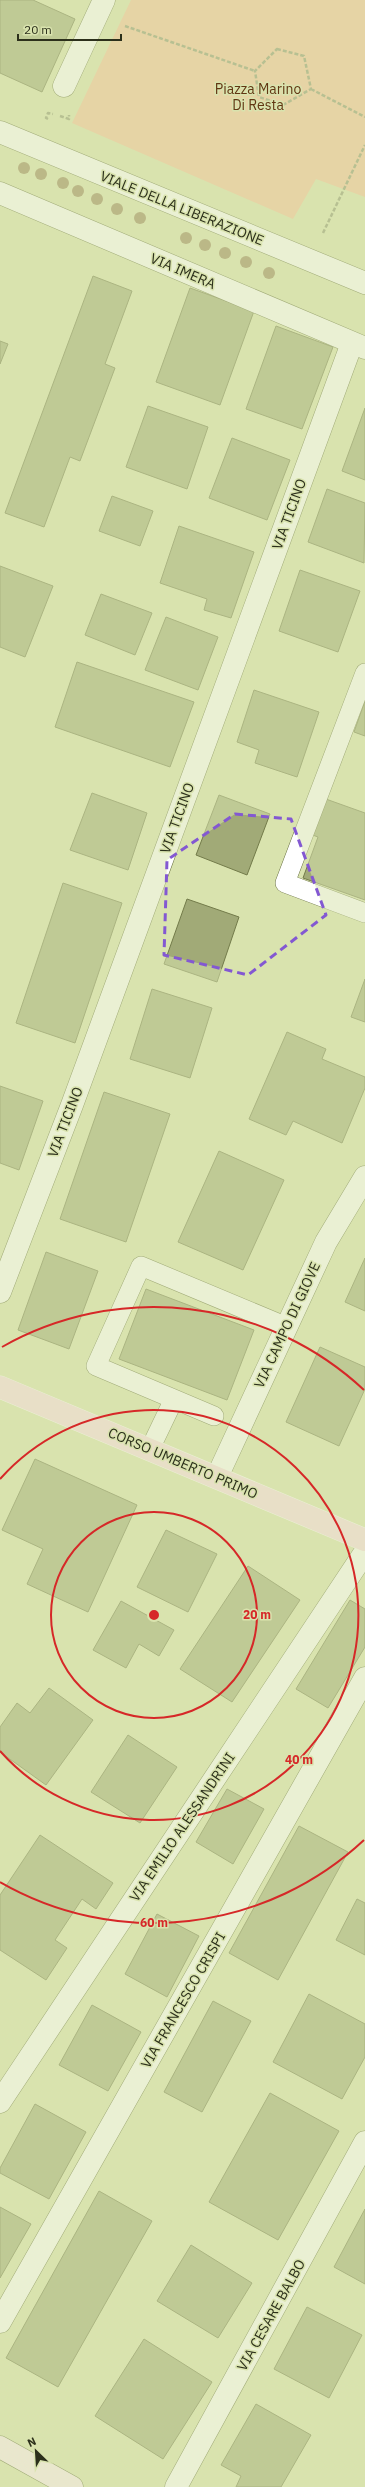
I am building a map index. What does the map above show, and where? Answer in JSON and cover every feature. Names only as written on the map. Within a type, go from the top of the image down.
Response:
[{"type":"main road","name":"CORSO UMBERTO PRIMO","points":[[0,1387],[365,1540]]},
{"type":"street","points":[[64,86],[102,6]]},
{"type":"street","name":"VIALE DELLA LIBERAZIONE","points":[[0,132],[365,283]]},
{"type":"street","name":"VIA IMERA","points":[[0,193],[359,345]]},
{"type":"street","name":"VIA TICINO","points":[[0,1292],[359,345]]},
{"type":"street","name":"VIA CAMPO DI GIOVE","points":[[217,1477],[326,1242],[365,1177]]},
{"type":"street","name":"VIA EMILIO ALESSANDRINI","points":[[0,2102],[365,1552]]},
{"type":"street","name":"VIA FRANCESCO CRISPI","points":[[0,2322],[365,1678]]},
{"type":"street","name":"VIA CESARE BALBO","points":[[176,2487],[365,2142]]},
{"type":"street","points":[[0,2447],[72,2487]]},
{"type":"lane","points":[[365,673],[285,883],[365,913]]},
{"type":"lane","points":[[214,1416],[96,1366],[141,1266],[286,1327]]},
{"type":"lane","points":[[150,1449],[174,1399]]},
{"type":"path","points":[[102,6],[121,24],[255,71]]},
{"type":"path","points":[[255,71],[277,49],[304,56],[311,88],[365,117]]},
{"type":"path","points":[[255,71],[259,97],[283,105],[311,88]]},
{"type":"path","points":[[310,260],[365,145]]},
{"type":"highlighted area","points":[[235,814],[291,819],[326,915],[248,975],[164,955],[167,860]]},
{"type":"green space","name":"Piazza Marino Di Resta","points":[[131,0],[365,0],[365,197],[316,179],[293,219],[72,123]]},
{"type":"building","points":[[0,0],[33,0],[75,19],[42,92],[0,73]]},
{"type":"building","points":[[93,276],[132,291],[105,364],[115,368],[80,461],[70,457],[44,527],[5,513]]},
{"type":"building","points":[[190,288],[254,311],[220,405],[156,382]]},
{"type":"building","points":[[276,326],[333,347],[302,429],[246,409]]},
{"type":"building","points":[[0,341],[8,344],[0,364]]},
{"type":"building","points":[[148,406],[208,427],[187,489],[126,467]]},
{"type":"building","points":[[365,408],[365,480],[342,471]]},
{"type":"building","points":[[232,438],[290,460],[267,520],[209,498]]},
{"type":"building","points":[[327,489],[365,503],[364,563],[308,542]]},
{"type":"building","points":[[112,496],[153,511],[140,546],[99,531]]},
{"type":"building","points":[[179,526],[254,552],[231,618],[204,610],[207,599],[160,583]]},
{"type":"building","points":[[0,566],[53,586],[25,657],[0,647]]},
{"type":"building","points":[[300,570],[360,591],[338,652],[279,631]]},
{"type":"building","points":[[101,594],[152,613],[135,655],[85,635]]},
{"type":"building","points":[[166,617],[218,637],[198,690],[145,670]]},
{"type":"building","points":[[77,662],[194,702],[170,767],[55,727]]},
{"type":"building","points":[[254,690],[319,712],[297,777],[255,763],[259,750],[237,742]]},
{"type":"building","points":[[365,701],[365,736],[354,732]]},
{"type":"building","points":[[92,793],[147,813],[128,870],[70,850]]},
{"type":"building","points":[[219,795],[270,814],[247,875],[196,855]]},
{"type":"building","points":[[323,798],[365,813],[365,900],[303,878],[318,837],[310,834]]},
{"type":"building","points":[[63,883],[122,903],[75,1043],[16,1023]]},
{"type":"building","points":[[187,899],[239,917],[217,982],[164,964]]},
{"type":"building","points":[[365,979],[365,1022],[351,1017]]},
{"type":"building","points":[[152,989],[212,1008],[190,1078],[130,1059]]},
{"type":"building","points":[[287,1032],[326,1049],[322,1059],[365,1077],[365,1088],[342,1143],[293,1121],[286,1135],[249,1119]]},
{"type":"building","points":[[0,1086],[43,1101],[19,1170],[0,1163]]},
{"type":"building","points":[[104,1092],[170,1114],[126,1242],[60,1219]]},
{"type":"building","points":[[219,1151],[284,1180],[243,1270],[178,1242]]},
{"type":"building","points":[[46,1252],[98,1271],[69,1349],[18,1330]]},
{"type":"building","points":[[365,1258],[365,1311],[345,1302]]},
{"type":"building","points":[[146,1289],[254,1330],[227,1400],[119,1359]]},
{"type":"building","points":[[320,1347],[365,1367],[365,1389],[339,1446],[286,1422]]},
{"type":"building","points":[[35,1459],[137,1505],[88,1612],[27,1584],[43,1549],[2,1530]]},
{"type":"building","points":[[166,1530],[217,1554],[188,1612],[137,1587]]},
{"type":"building","points":[[248,1566],[300,1600],[232,1702],[180,1669]]},
{"type":"building","points":[[350,1600],[365,1609],[365,1647],[328,1708],[296,1689]]},
{"type":"building","points":[[121,1601],[174,1630],[159,1656],[139,1644],[126,1668],[93,1650]]},
{"type":"building","points":[[49,1688],[93,1720],[46,1785],[0,1752],[0,1727],[17,1703],[30,1713]]},
{"type":"building","points":[[128,1735],[177,1767],[140,1823],[91,1792]]},
{"type":"building","points":[[227,1789],[264,1809],[233,1864],[196,1842]]},
{"type":"building","points":[[299,1826],[348,1852],[278,1980],[229,1953]]},
{"type":"building","points":[[40,1835],[113,1883],[96,1909],[82,1899],[55,1940],[67,1948],[46,1980],[0,1950],[0,1895]]},
{"type":"building","points":[[357,1899],[365,1903],[365,1955],[336,1940]]},
{"type":"building","points":[[157,1914],[199,1936],[167,1997],[125,1974]]},
{"type":"building","points":[[309,1994],[365,2024],[365,2057],[342,2099],[273,2062]]},
{"type":"building","points":[[213,2001],[251,2021],[202,2112],[164,2092]]},
{"type":"building","points":[[92,2005],[141,2032],[108,2091],[59,2065]]},
{"type":"building","points":[[270,2093],[339,2131],[278,2240],[209,2202]]},
{"type":"building","points":[[35,2104],[86,2132],[49,2199],[0,2173],[0,2168]]},
{"type":"building","points":[[99,2191],[152,2221],[58,2387],[6,2358]]},
{"type":"building","points":[[0,2207],[31,2224],[0,2278]]},
{"type":"building","points":[[365,2209],[365,2284],[334,2267]]},
{"type":"building","points":[[191,2245],[252,2283],[218,2338],[157,2301]]},
{"type":"building","points":[[307,2307],[362,2335],[329,2398],[274,2369]]},
{"type":"building","points":[[144,2339],[212,2382],[163,2459],[95,2416]]},
{"type":"building","points":[[256,2404],[311,2435],[281,2487],[236,2487],[241,2476],[221,2465]]}]
